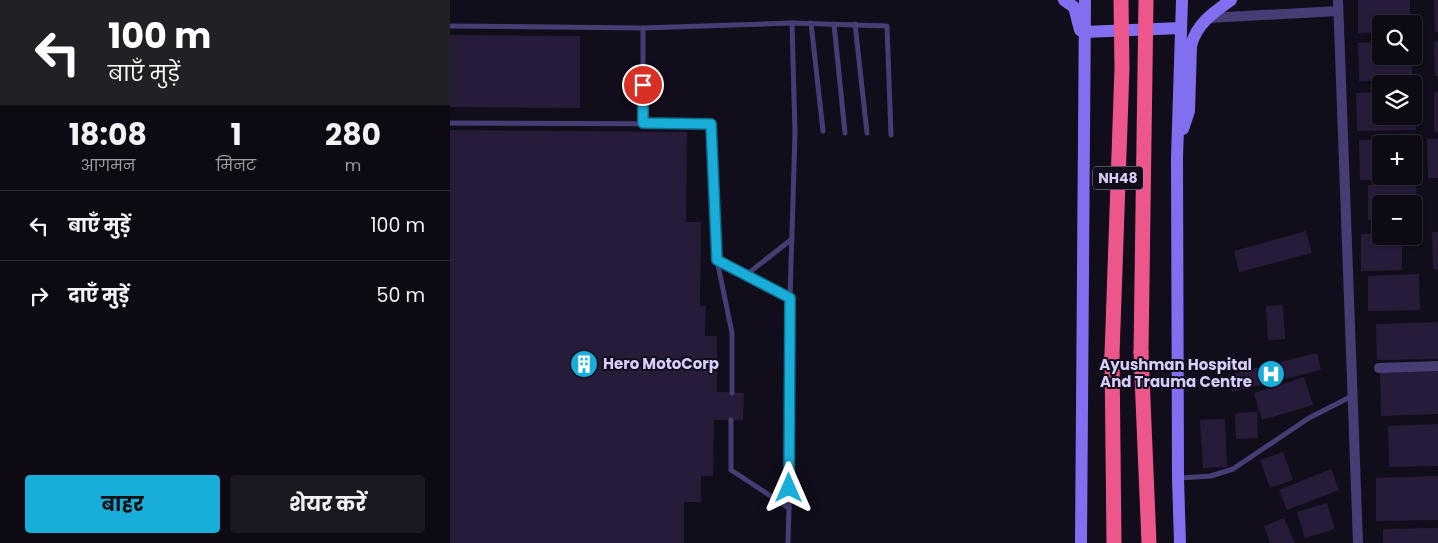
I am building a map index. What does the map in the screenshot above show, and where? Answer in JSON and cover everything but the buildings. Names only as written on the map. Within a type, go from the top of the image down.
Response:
[{"type":"highway","name":"NH48","points":[[1114,543],[1112,356],[1122,68],[1121,0]]},
{"type":"highway","name":"NH48","points":[[1146,0],[1141,352],[1149,543]]},
{"type":"main road","points":[[1064,0],[1074,7],[1084,38]]},
{"type":"main road","points":[[1081,543],[1085,0]]},
{"type":"main road","points":[[1180,543],[1177,158],[1182,0]]},
{"type":"main road","points":[[1179,134],[1186,123],[1189,111],[1191,46],[1198,28],[1231,0]]},
{"type":"main road","points":[[1084,38],[1181,28]]},
{"type":"street","points":[[1338,0],[1358,543]]},
{"type":"street","points":[[1208,18],[1338,11]]},
{"type":"street","points":[[1378,368],[1438,366]]},
{"type":"lane","points":[[788,543],[790,298],[795,133],[792,23]]},
{"type":"lane","points":[[450,26],[643,28],[792,23],[888,26],[892,135]]},
{"type":"lane","points":[[811,23],[823,132]]},
{"type":"lane","points":[[834,24],[845,133]]},
{"type":"lane","points":[[855,24],[867,133]]},
{"type":"lane","points":[[643,28],[643,123]]},
{"type":"lane","points":[[450,123],[711,124],[717,260],[732,333],[732,392]]},
{"type":"lane","points":[[746,275],[792,239]]},
{"type":"lane","points":[[717,260],[790,298]]},
{"type":"lane","points":[[1178,478],[1211,476],[1233,469],[1309,418],[1352,396]]},
{"type":"lane","points":[[731,420],[731,470],[789,508]]},
{"type":"place","name":"Hero MotoCorp","points":[[584,364]]},
{"type":"place","name":"Ayushman Hospital And Trauma Centre","points":[[1271,374]]},
{"type":"route","points":[[643,85],[643,123],[711,124],[717,260],[790,298],[789,488]]}]
